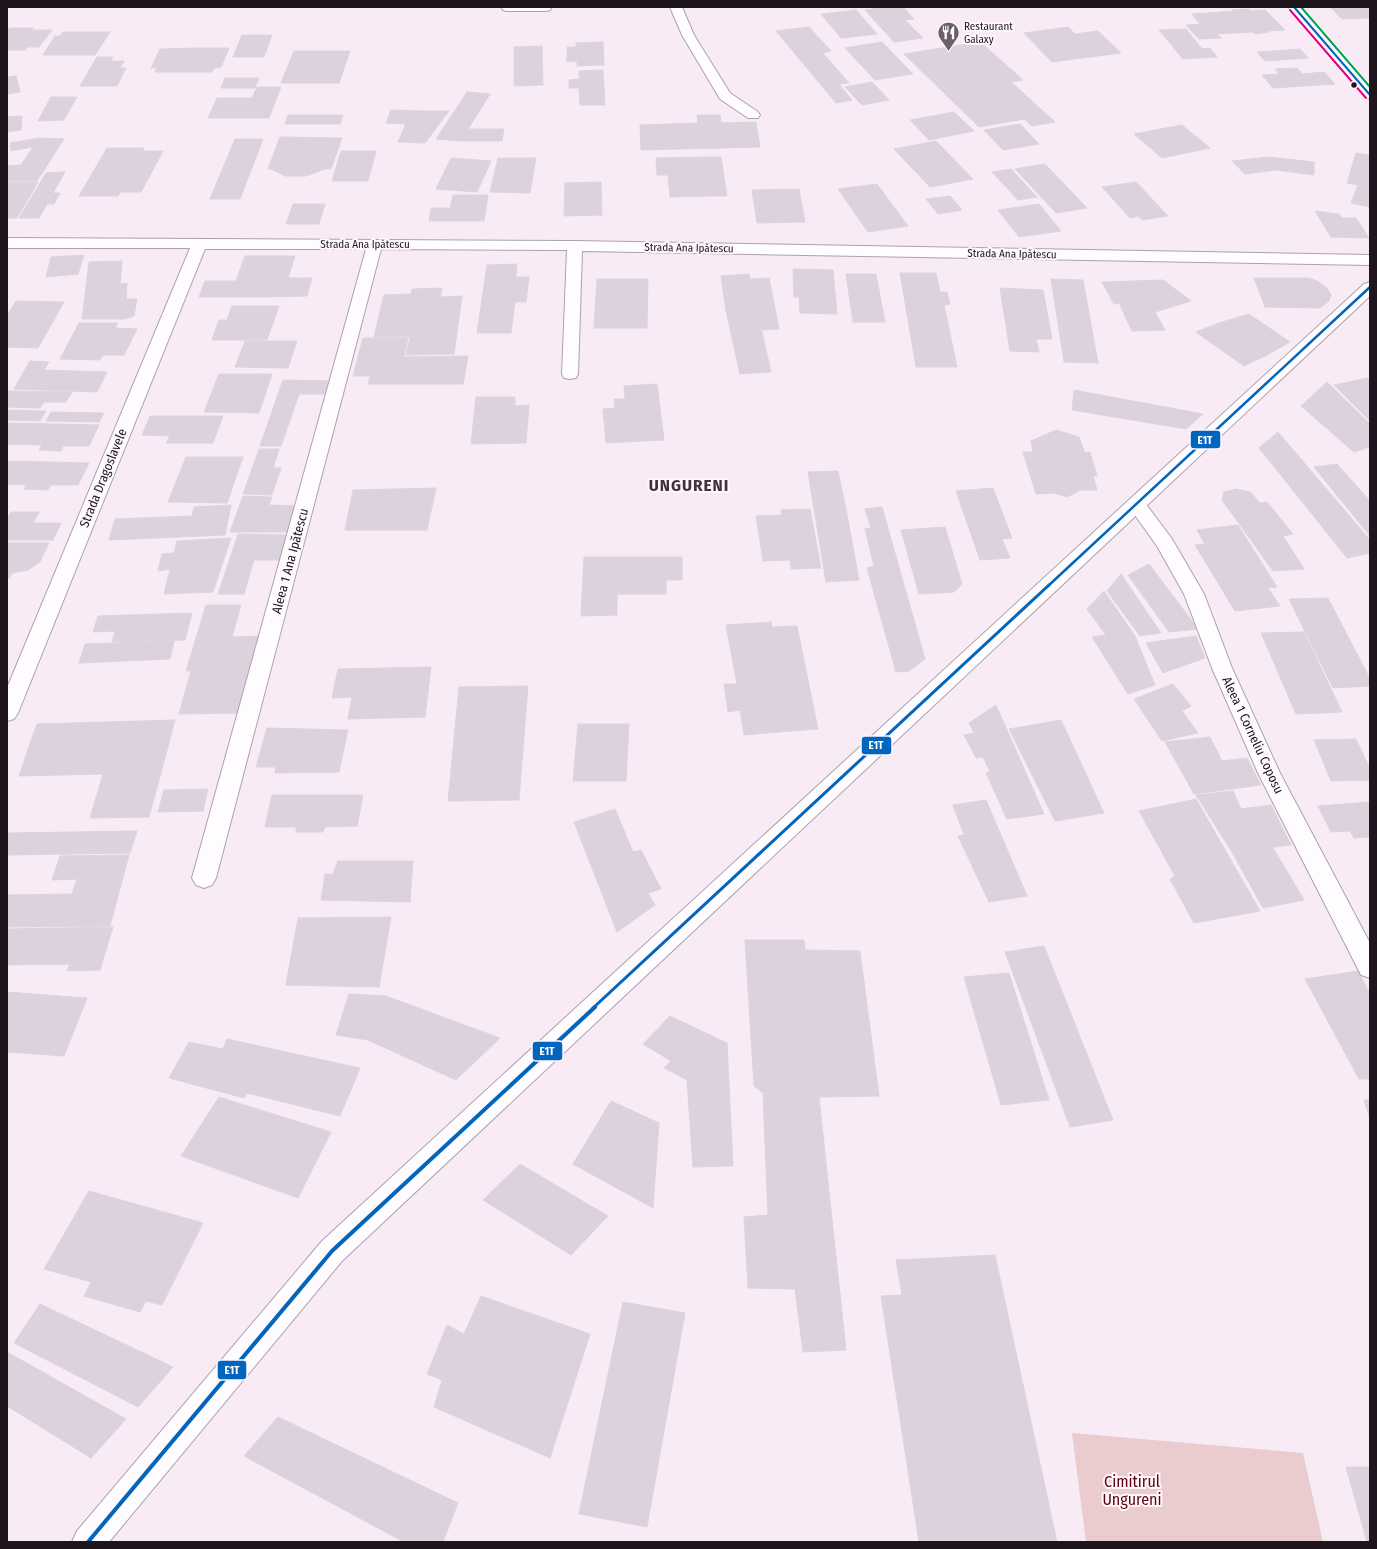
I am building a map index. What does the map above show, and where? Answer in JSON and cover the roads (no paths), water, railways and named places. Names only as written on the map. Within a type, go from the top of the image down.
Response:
[{"type":"street","points":[[507,7],[546,7]]},
{"type":"street","points":[[676,7],[688,35],[725,96],[753,115]]},
{"type":"street","points":[[1294,7],[1370,95]]},
{"type":"street","name":"Strada Ana Ipătescu","points":[[7,243],[575,246],[1370,260]]},
{"type":"street","name":"Strada Dragoslavele","points":[[7,713],[199,244]]},
{"type":"street","name":"Aleea 1 Ana Ipătescu","points":[[204,878],[375,244]]},
{"type":"street","points":[[570,374],[575,246]]},
{"type":"street","points":[[88,1542],[332,1251],[1370,287]]},
{"type":"street","name":"Aleea 1 Corneliu Coposu","points":[[1136,504],[1165,543],[1194,594],[1222,668],[1269,773],[1370,967]]},
{"type":"place","name":"Restaurant Galaxy","points":[[949,52]]},
{"type":"district","name":"UNGURENI","points":[[689,485]]},
{"type":"park label","name":"Cimitirul Ungureni","points":[[1132,1490]]}]
